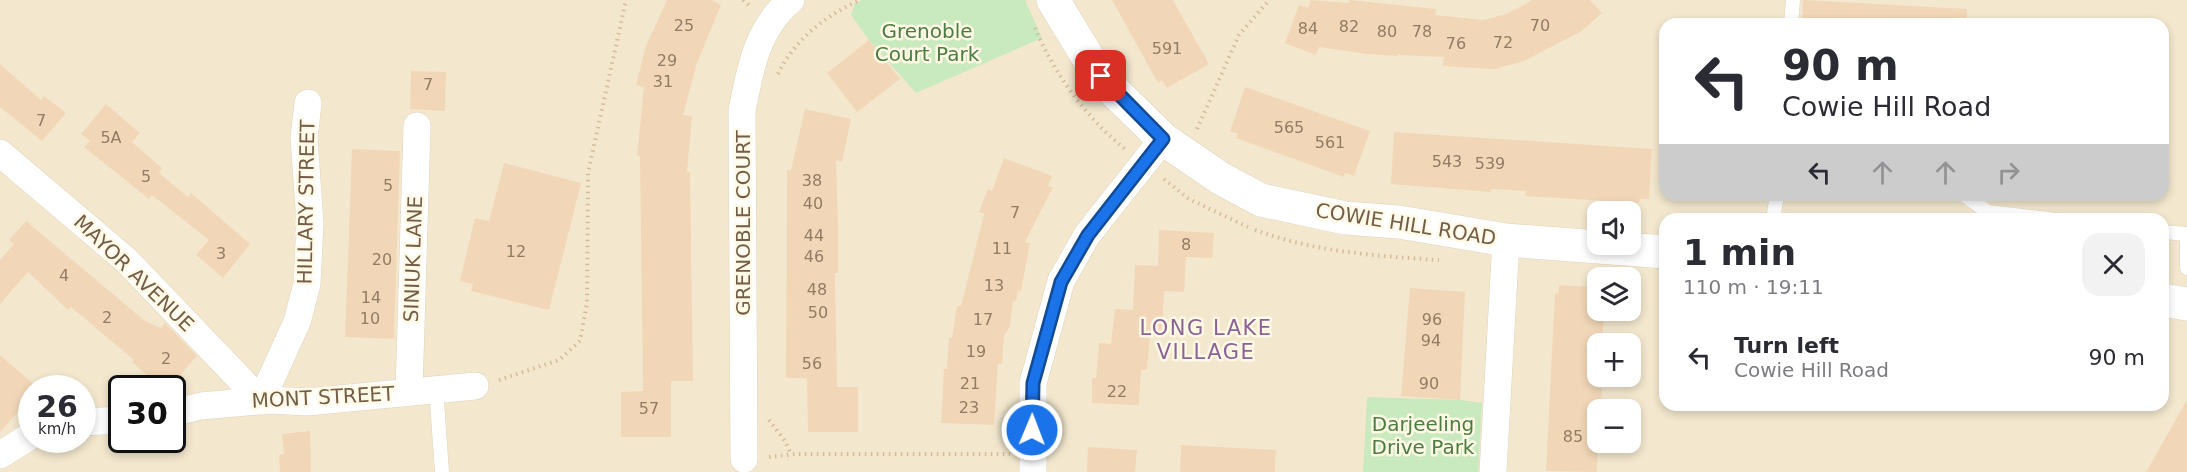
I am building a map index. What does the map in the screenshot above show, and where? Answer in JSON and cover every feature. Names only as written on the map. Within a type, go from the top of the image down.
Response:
[{"type":"street","name":"GRENOBLE COURT","points":[[744,459],[742,111],[753,56],[776,13],[791,0]]},
{"type":"street","name":"COWIE HILL ROAD","points":[[1053,0],[1090,61],[1113,90],[1163,139],[1220,178],[1261,200],[1345,218],[1399,222],[1506,247],[1659,252]]},
{"type":"street","name":"HILLARY STREET","points":[[261,401],[297,322],[307,284],[310,223],[303,138],[308,103]]},
{"type":"street","name":"SINIUK LANE","points":[[408,392],[417,126]]},
{"type":"street","points":[[1033,463],[1033,383],[1061,282],[1088,235],[1163,139]]},
{"type":"street","name":"MAYOR AVENUE","points":[[0,153],[126,260],[261,401]]},
{"type":"street","points":[[1493,472],[1506,247]]},
{"type":"street","points":[[2169,301],[2187,304]]},
{"type":"street","name":"MONT STREET","points":[[186,410],[201,406],[261,401],[307,402],[475,386]]},
{"type":"street","points":[[0,455],[18,444]]},
{"type":"lane","points":[[1792,18],[1793,0]]},
{"type":"lane","points":[[1972,201],[1988,212],[1997,213]]},
{"type":"lane","points":[[2187,229],[2187,268]]},
{"type":"lane","points":[[2169,232],[2187,234]]},
{"type":"lane","points":[[436,388],[442,472]]},
{"type":"path","points":[[475,386],[525,373],[559,360],[580,341],[586,303],[588,172],[626,0]]},
{"type":"path","points":[[774,81],[784,62],[807,33],[830,15],[860,0]]},
{"type":"path","points":[[1196,132],[1239,35],[1269,0]]},
{"type":"path","points":[[1158,186],[1163,178]]},
{"type":"path","points":[[767,417],[785,441],[791,454]]},
{"type":"path","points":[[744,459],[791,454],[1033,463]]},
{"type":"shaded area","points":[[0,0],[2187,0],[2187,472],[0,472]]},
{"type":"green space","name":"Grenoble Court Park","points":[[862,0],[1025,0],[1042,38],[916,93],[869,40],[851,15],[855,3]]},
{"type":"green space","name":"Darjeeling Drive Park","points":[[1367,397],[1460,400],[1482,403],[1478,472],[1363,472]]},
{"type":"building","points":[[667,0],[711,0],[721,5],[697,63],[683,115],[692,116],[687,172],[690,172],[693,381],[671,381],[671,437],[621,437],[621,392],[643,391],[640,156],[637,156],[644,87],[636,85],[646,46]]},
{"type":"building","points":[[1112,0],[1173,0],[1209,64],[1167,88],[1162,80],[1158,83]]},
{"type":"building","points":[[1311,0],[1349,3],[1349,0],[1436,9],[1435,15],[1483,20],[1506,14],[1533,0],[1590,0],[1602,13],[1582,31],[1524,61],[1495,69],[1443,66],[1444,57],[1400,55],[1398,53],[1398,56],[1367,54],[1319,47],[1316,55],[1285,43],[1299,5],[1308,8]]},
{"type":"building","points":[[1803,0],[1967,9],[1967,18],[1802,18]]},
{"type":"building","points":[[869,40],[900,79],[857,112],[827,73]]},
{"type":"building","points":[[0,64],[41,100],[44,96],[66,113],[42,141],[0,107]]},
{"type":"building","points":[[411,71],[446,72],[445,111],[410,109]]},
{"type":"building","points":[[1245,87],[1370,131],[1354,176],[1345,173],[1344,177],[1236,138],[1238,134],[1230,131]]},
{"type":"building","points":[[106,104],[140,133],[132,142],[162,168],[159,173],[188,197],[191,193],[250,244],[223,278],[196,255],[209,240],[152,195],[149,199],[84,147],[90,141],[81,134]]},
{"type":"building","points":[[805,109],[851,119],[842,162],[836,160],[837,387],[858,387],[858,432],[808,432],[807,378],[786,378],[787,170],[791,170]]},
{"type":"building","points":[[1394,132],[1652,149],[1649,199],[1640,199],[1640,201],[1525,196],[1526,191],[1491,189],[1491,192],[1391,184]]},
{"type":"building","points":[[352,149],[400,151],[394,339],[345,337]]},
{"type":"building","points":[[1004,158],[1052,176],[1048,186],[1053,187],[1025,242],[1030,243],[1021,291],[1018,290],[1016,302],[1013,301],[1010,326],[1004,336],[1002,364],[998,364],[994,425],[941,423],[944,369],[947,369],[949,338],[952,338],[957,306],[961,306],[984,214],[979,212],[988,189],[992,191]]},
{"type":"building","points":[[504,163],[581,183],[549,310],[471,291],[473,284],[460,281],[475,218],[489,221]]},
{"type":"building","points":[[26,221],[145,321],[161,328],[165,323],[197,356],[180,375],[147,375],[132,362],[134,360],[71,307],[68,310],[28,272],[0,304],[0,260],[14,244],[9,240]]},
{"type":"building","points":[[1159,230],[1214,233],[1212,258],[1186,257],[1184,292],[1164,291],[1162,336],[1150,335],[1147,370],[1141,370],[1139,405],[1092,403],[1092,378],[1096,378],[1099,343],[1111,344],[1115,309],[1133,310],[1135,265],[1158,266]]},
{"type":"building","points":[[1559,285],[1587,286],[1587,321],[1603,321],[1603,333],[1587,333],[1587,387],[1602,388],[1602,399],[1587,399],[1587,453],[1597,453],[1597,472],[1546,471],[1555,293],[1558,294]]},
{"type":"building","points":[[1410,288],[1465,292],[1460,400],[1401,396]]},
{"type":"building","points":[[0,355],[23,375],[18,375],[18,412],[0,432]]},
{"type":"building","points":[[2187,400],[2187,472],[2146,472]]},
{"type":"building","points":[[310,431],[311,472],[280,472],[279,455],[284,454],[282,434]]},
{"type":"building","points":[[1181,445],[1276,450],[1275,472],[1180,472]]},
{"type":"building","points":[[1088,447],[1137,450],[1135,472],[1087,472]]},
{"type":"district","name":"LONG LAKE VILLAGE","points":[[1206,340]]},
{"type":"route","points":[[1032,430],[1033,383],[1061,282],[1088,235],[1163,139],[1101,76]]}]
